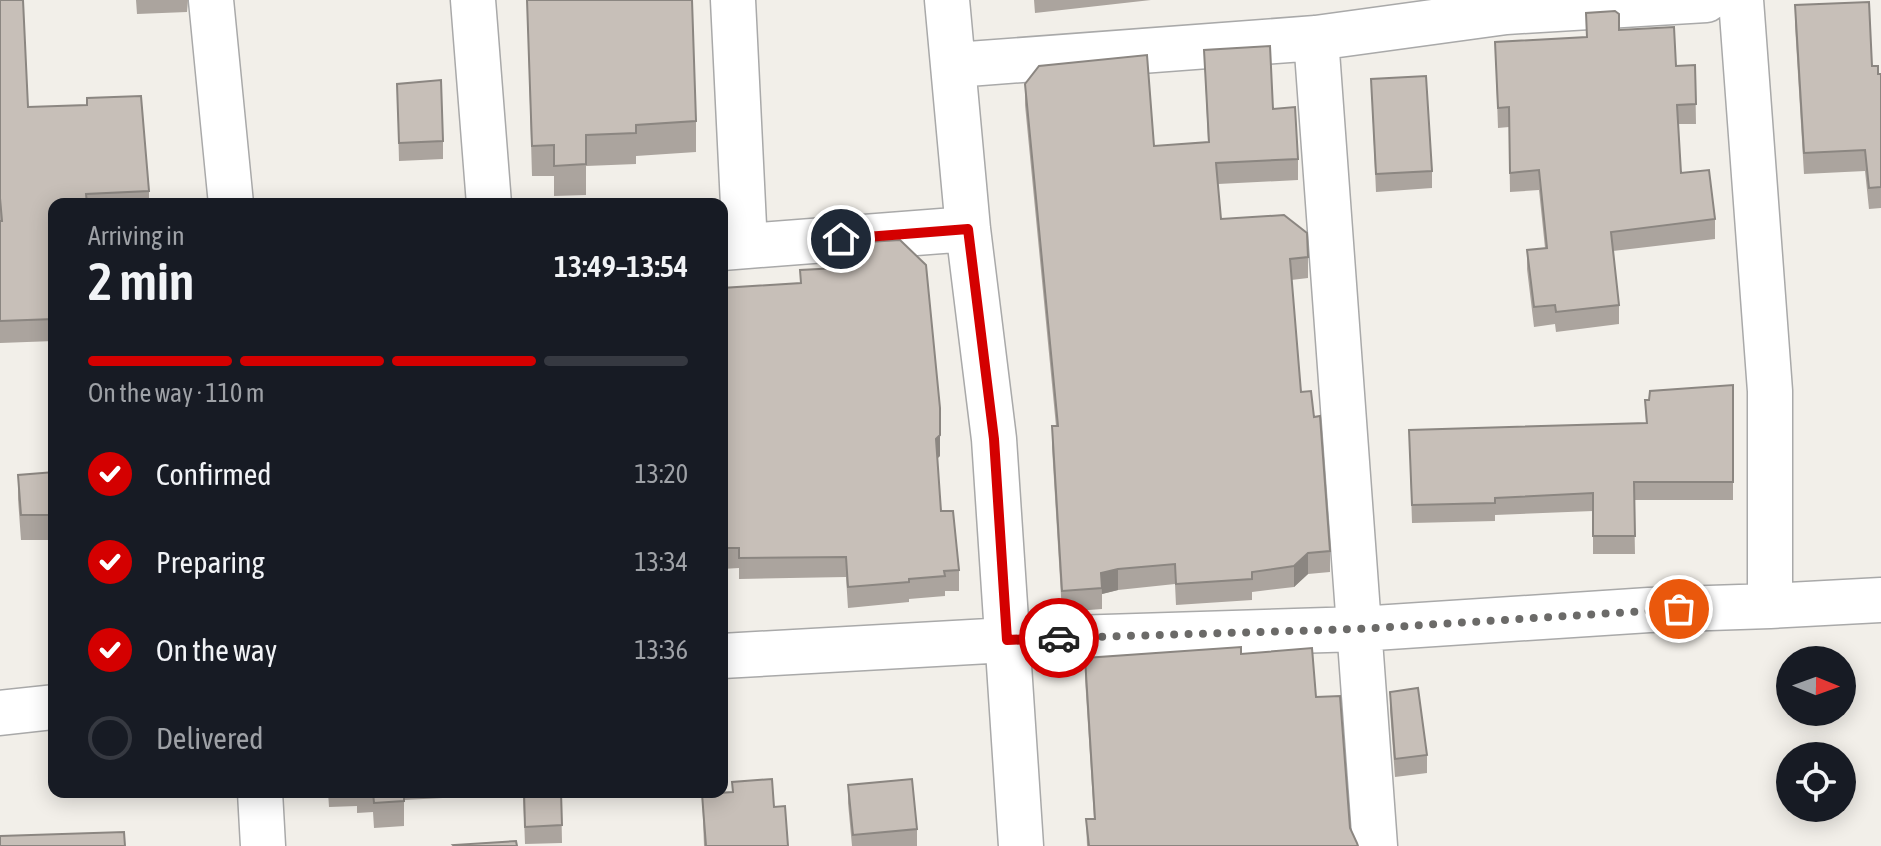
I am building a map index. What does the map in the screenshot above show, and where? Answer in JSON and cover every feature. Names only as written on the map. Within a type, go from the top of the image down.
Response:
[{"type":"street","points":[[211,0],[230,198]]},
{"type":"street","points":[[473,0],[489,198]]},
{"type":"street","points":[[733,0],[734,247],[968,229]]},
{"type":"street","points":[[947,0],[968,229],[994,439],[1021,846]]},
{"type":"street","points":[[955,65],[1316,38],[1505,6],[1706,0]]},
{"type":"street","points":[[1741,0],[1770,391],[1770,606]]},
{"type":"street","points":[[1316,38],[1375,846]]},
{"type":"street","points":[[728,656],[1007,640],[1359,629],[1649,610],[1881,600]]},
{"type":"street","points":[[0,713],[48,708]]},
{"type":"street","points":[[260,798],[263,846]]},
{"type":"building","points":[[0,0],[23,0],[28,107],[87,105],[87,98],[141,96],[149,191],[86,194],[86,198],[48,198],[48,319],[0,321]]},
{"type":"building","points":[[527,0],[692,0],[696,121],[636,125],[636,133],[586,135],[586,164],[554,166],[554,145],[532,146]]},
{"type":"building","points":[[1869,2],[1872,66],[1878,66],[1878,74],[1881,74],[1881,187],[1869,188],[1865,150],[1804,153],[1795,5]]},
{"type":"building","points":[[1615,11],[1619,14],[1619,30],[1674,27],[1676,66],[1695,65],[1696,104],[1677,105],[1681,173],[1709,170],[1715,219],[1611,232],[1619,305],[1556,312],[1555,305],[1534,307],[1527,250],[1547,248],[1539,170],[1510,173],[1509,107],[1498,108],[1495,42],[1587,37],[1586,13]]},
{"type":"building","points":[[1270,46],[1273,109],[1295,107],[1298,159],[1216,163],[1221,219],[1284,215],[1307,233],[1308,257],[1290,259],[1301,392],[1311,391],[1314,417],[1320,416],[1330,551],[1308,553],[1294,566],[1252,572],[1252,579],[1176,584],[1175,564],[1101,573],[1102,588],[1062,591],[1052,426],[1058,426],[1025,84],[1039,66],[1147,55],[1154,146],[1209,142],[1204,50]]},
{"type":"building","points":[[1426,76],[1432,171],[1376,174],[1371,79]]},
{"type":"building","points":[[441,80],[443,141],[399,143],[397,84]]},
{"type":"building","points":[[900,240],[926,265],[940,408],[940,435],[936,439],[941,511],[953,511],[959,570],[944,571],[945,576],[848,587],[846,557],[739,558],[739,548],[728,548],[728,288],[801,283],[800,270],[838,268],[836,244]]},
{"type":"building","points":[[1733,385],[1733,482],[1634,482],[1635,536],[1593,536],[1593,493],[1495,498],[1495,503],[1412,505],[1409,430],[1647,423],[1645,400],[1649,400],[1650,391]]},
{"type":"building","points":[[48,472],[48,515],[21,515],[18,475]]},
{"type":"building","points":[[1241,647],[1241,654],[1312,648],[1316,697],[1340,696],[1350,828],[1358,846],[1089,846],[1086,819],[1095,819],[1085,658]]},
{"type":"building","points":[[1418,688],[1427,755],[1395,759],[1390,692]]},
{"type":"building","points":[[772,779],[774,807],[785,806],[788,846],[706,846],[702,798],[728,798],[728,792],[733,792],[732,782]]},
{"type":"building","points":[[912,779],[917,829],[853,835],[848,785]]},
{"type":"building","points":[[374,798],[404,798],[404,801],[374,803]]},
{"type":"building","points":[[524,798],[561,798],[562,825],[525,827]]},
{"type":"building","points":[[124,832],[125,846],[0,846],[0,836]]},
{"type":"building","points":[[516,841],[517,846],[453,845]]},
{"type":"way so far","points":[[1059,638],[1359,629],[1679,609]]},
{"type":"route","points":[[841,239],[968,229],[994,439],[1007,640],[1059,638]]}]
